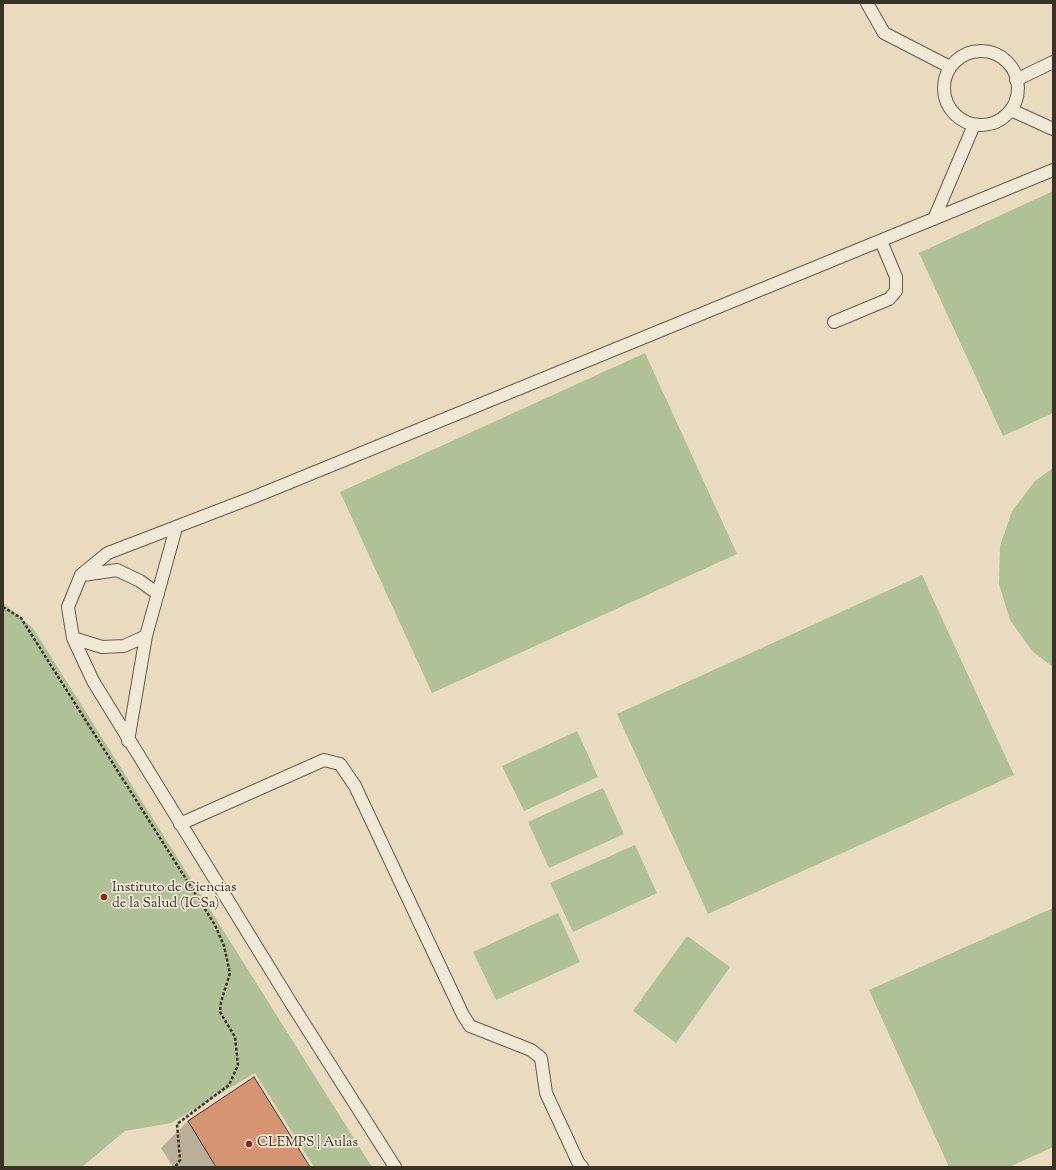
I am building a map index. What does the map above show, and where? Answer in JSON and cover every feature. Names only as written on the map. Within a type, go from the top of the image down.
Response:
[{"type":"lane","points":[[867,3],[884,33],[950,67]]},
{"type":"lane","points":[[987,52],[998,55],[1013,70],[1016,80],[1018,90],[1016,101],[1004,118],[994,123],[984,126],[974,125],[955,115],[946,102],[944,86],[945,76],[950,67],[966,54],[987,52]]},
{"type":"lane","points":[[1016,80],[1053,62]]},
{"type":"lane","points":[[1011,110],[1053,129]]},
{"type":"lane","points":[[934,219],[974,125]]},
{"type":"lane","points":[[395,1167],[180,824],[93,681],[73,638],[68,607],[81,575],[108,553],[282,486],[1053,170]]},
{"type":"lane","points":[[834,322],[889,299],[896,291],[896,278],[881,241]]},
{"type":"lane","points":[[128,740],[146,636],[176,528]]},
{"type":"lane","points":[[81,575],[117,570],[140,581],[158,594]]},
{"type":"lane","points":[[73,638],[102,647],[124,646],[146,636]]},
{"type":"lane","points":[[180,824],[324,760],[340,764],[355,786],[463,1015],[470,1026],[531,1050],[541,1058],[546,1093],[578,1162],[582,1167]]},
{"type":"path","points":[[3,608],[21,618],[215,925],[224,946],[230,973],[221,1002],[220,1012],[235,1036],[238,1065],[229,1085],[177,1124],[180,1160],[175,1167]]},
{"type":"green space","points":[[1053,191],[1053,413],[1003,436],[919,253]]},
{"type":"green space","points":[[645,353],[737,554],[432,693],[340,492]]},
{"type":"green space","points":[[1053,468],[1053,667],[1032,651],[1010,620],[999,584],[1000,546],[1012,511],[1035,481]]},
{"type":"green space","points":[[922,575],[1014,775],[708,914],[617,714]]},
{"type":"green space","name":"Instituto de Ciencias de la Salud (ICSa)","points":[[3,603],[33,628],[372,1167],[314,1167],[255,1073],[171,1123],[125,1131],[82,1167],[3,1167]]},
{"type":"green space","points":[[577,731],[598,777],[524,811],[502,766]]},
{"type":"green space","points":[[603,788],[624,834],[549,868],[528,822]]},
{"type":"green space","points":[[635,845],[657,893],[573,932],[550,883]]},
{"type":"green space","points":[[1053,908],[1053,1147],[1009,1167],[949,1167],[869,990]]},
{"type":"green space","points":[[558,913],[580,962],[496,1000],[473,952]]},
{"type":"green space","points":[[687,936],[730,967],[676,1043],[633,1011]]},
{"type":"building","name":"CLEMPS | Aulas","points":[[254,1077],[310,1167],[216,1167],[188,1121]]},
{"type":"place","name":"Instituto de Ciencias de la Salud (ICSa)","points":[[104,897]]},
{"type":"place","name":"CLEMPS | Aulas","points":[[249,1144]]}]
